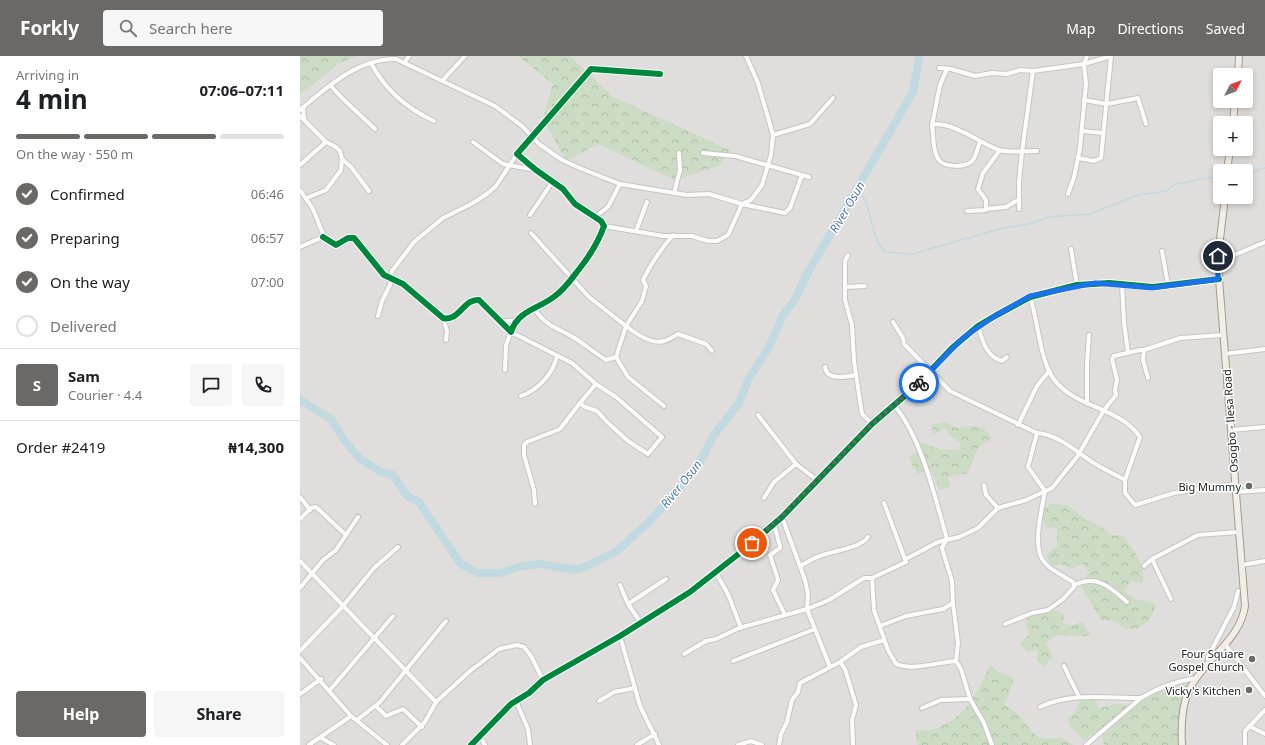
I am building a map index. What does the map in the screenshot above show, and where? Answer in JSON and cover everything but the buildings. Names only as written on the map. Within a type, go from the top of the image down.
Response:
[{"type":"main road","points":[[1238,68],[1239,56]]},
{"type":"main road","name":"Osogbo - Ilesa Road","points":[[1182,745],[1181,727],[1184,706],[1189,690],[1208,662],[1238,628],[1244,615],[1245,593],[1238,532],[1218,279],[1218,262],[1224,204]]},
{"type":"street","points":[[405,62],[409,56]]},
{"type":"street","points":[[443,80],[465,56]]},
{"type":"street","points":[[517,154],[536,170],[553,181],[575,204],[595,217],[604,226],[663,236],[692,236],[708,241],[722,240],[728,234],[742,204],[751,200],[760,189],[768,166],[773,135],[758,83],[746,56]]},
{"type":"street","points":[[1068,194],[1078,158],[1082,131],[1086,84],[1084,64],[1086,56]]},
{"type":"street","points":[[939,68],[975,76],[992,73],[1007,74],[1020,70],[1033,71],[1084,64],[1111,56],[1100,160],[1094,161],[1078,158]]},
{"type":"street","points":[[304,119],[302,109],[330,85],[353,70],[385,58],[396,59],[495,106],[522,126],[539,144],[562,160],[620,184],[687,195],[709,194],[742,204],[785,213],[790,208],[802,175]]},
{"type":"street","points":[[371,63],[391,93],[422,116],[434,121]]},
{"type":"street","points":[[378,316],[382,301],[388,291],[395,266],[414,242],[443,218],[485,196],[496,186],[517,154],[590,69],[660,74]]},
{"type":"street","points":[[947,69],[940,85],[932,125],[934,147],[938,160],[945,164],[961,165],[970,162],[974,157],[980,142]]},
{"type":"street","points":[[1019,209],[1018,200],[1022,152],[1033,71]]},
{"type":"street","points":[[330,85],[375,129]]},
{"type":"street","points":[[773,135],[810,124],[833,98]]},
{"type":"street","points":[[1084,100],[1107,104],[1138,98],[1146,124]]},
{"type":"street","points":[[300,116],[326,142],[337,148],[342,159],[369,191]]},
{"type":"street","points":[[932,125],[945,125],[957,131],[968,134],[980,142],[1000,150],[1022,152],[1037,151]]},
{"type":"street","points":[[1082,131],[1103,133]]},
{"type":"street","points":[[300,165],[326,142]]},
{"type":"street","points":[[473,142],[503,164],[529,171],[536,170]]},
{"type":"street","points":[[986,209],[986,200],[978,189],[980,179],[1000,150]]},
{"type":"street","points":[[674,193],[680,170],[679,153]]},
{"type":"street","points":[[702,153],[735,156],[810,177]]},
{"type":"street","points":[[307,198],[326,190],[339,175],[342,159]]},
{"type":"street","points":[[530,215],[553,181]]},
{"type":"street","points":[[595,217],[608,207],[620,184]]},
{"type":"street","points":[[300,190],[307,198],[318,219],[323,237],[336,245],[348,238],[354,238],[384,275],[403,284],[443,318],[450,319],[454,317],[475,300],[482,302],[511,332],[572,363],[596,384],[609,391],[660,434],[661,440],[647,454],[628,441],[597,411],[585,407],[580,403]]},
{"type":"street","points":[[967,211],[985,211],[986,209],[1006,207],[1018,200]]},
{"type":"street","points":[[636,231],[648,202]]},
{"type":"street","points":[[505,370],[506,345],[517,320],[534,308],[556,296],[573,278],[596,248],[604,226]]},
{"type":"street","points":[[531,234],[589,297],[634,332],[662,342],[678,334],[706,344],[712,351]]},
{"type":"street","points":[[664,406],[628,377],[616,357],[626,326],[642,301],[646,291],[644,280],[649,267],[673,235]]},
{"type":"street","points":[[300,247],[323,237]]},
{"type":"street","points":[[1218,262],[1265,242]]},
{"type":"street","points":[[1071,249],[1077,285]]},
{"type":"street","points":[[1162,251],[1168,285]]},
{"type":"street","points":[[848,254],[845,261],[845,300],[852,325],[856,374],[862,414],[872,424]]},
{"type":"street","points":[[471,745],[510,704],[529,693],[543,680],[620,636],[690,592],[716,573],[774,524],[872,424],[915,387],[952,348],[978,326],[1030,296],[1077,285],[1095,283],[1122,284],[1152,288],[1218,279]]},
{"type":"street","points":[[1122,284],[1124,322],[1128,353]]},
{"type":"street","points":[[845,287],[865,286]]},
{"type":"street","points":[[1030,296],[1036,315],[1043,354],[1049,371],[1059,386],[1087,404],[1110,411],[1140,437],[1125,480],[1125,493],[1136,505],[1174,494],[1234,484]]},
{"type":"street","points":[[534,308],[544,322],[574,338],[606,360],[616,357]]},
{"type":"street","points":[[443,318],[447,331],[446,340]]},
{"type":"street","points":[[500,322],[517,320]]},
{"type":"street","points":[[893,322],[903,338],[904,344],[950,391],[1037,434],[1047,434],[1055,438],[1125,480]]},
{"type":"street","points":[[978,326],[983,342],[992,355],[1002,361],[1007,357]]},
{"type":"street","points":[[1087,404],[1089,334]]},
{"type":"street","points":[[684,654],[706,641],[716,639],[741,628],[807,609],[829,600],[864,578],[872,578],[906,562],[906,559],[947,539],[978,528],[998,508],[1026,500],[1052,488],[1079,453],[1104,410],[1110,405],[1116,395],[1115,390],[1118,385],[1113,357],[1144,350],[1180,338],[1223,335]]},
{"type":"street","points":[[1224,354],[1265,349]]},
{"type":"street","points":[[1144,350],[1143,360],[1148,378]]},
{"type":"street","points":[[521,396],[533,391],[545,379],[553,368],[557,356]]},
{"type":"street","points":[[825,367],[827,373],[834,377],[856,374]]},
{"type":"street","points":[[1018,425],[1037,386],[1049,371]]},
{"type":"street","points":[[535,504],[534,490],[524,455],[524,445],[527,442],[560,429],[596,384]]},
{"type":"street","points":[[894,405],[903,416],[923,461],[947,539],[942,548],[951,571],[958,643],[956,661],[961,669],[970,699],[984,723],[992,745]]},
{"type":"street","points":[[1110,405],[1110,411]]},
{"type":"street","points":[[758,415],[796,464],[817,480]]},
{"type":"street","points":[[1231,430],[1265,427]]},
{"type":"street","points":[[1037,434],[1028,467],[1045,491],[1040,515],[1038,548],[1040,557],[1045,563],[1074,585]]},
{"type":"street","points":[[764,498],[774,482],[796,464]]},
{"type":"street","points":[[984,485],[986,495],[998,508]]},
{"type":"street","points":[[1236,492],[1265,490]]},
{"type":"street","points":[[300,497],[310,510]]},
{"type":"street","points":[[884,503],[906,562]]},
{"type":"street","points":[[300,519],[314,506],[345,534]]},
{"type":"street","points":[[782,516],[800,566],[808,594],[807,609],[830,667]]},
{"type":"street","points":[[300,588],[323,560],[336,550],[345,534],[358,517]]},
{"type":"street","points":[[774,524],[780,548],[770,555],[778,580],[773,590],[785,615]]},
{"type":"street","points":[[1144,566],[1152,559],[1198,535],[1238,532]]},
{"type":"street","points":[[800,566],[818,556],[859,544],[866,541],[868,537]]},
{"type":"street","points":[[300,651],[343,606],[374,568],[398,547]]},
{"type":"street","points":[[1152,559],[1171,599]]},
{"type":"street","points":[[300,561],[436,702]]},
{"type":"street","points":[[1242,565],[1265,561]]},
{"type":"street","points":[[716,573],[728,594],[741,628]]},
{"type":"street","points":[[872,578],[874,610],[884,640],[894,661],[898,665],[932,665],[956,661]]},
{"type":"street","points":[[628,604],[666,579]]},
{"type":"street","points":[[1074,585],[1088,580],[1096,580],[1104,584],[1127,602]]},
{"type":"street","points":[[620,585],[628,604],[641,623]]},
{"type":"street","points":[[1004,624],[1032,613],[1048,610],[1074,590],[1074,585]]},
{"type":"street","points":[[1208,662],[1208,657],[1234,608],[1238,591]]},
{"type":"street","points":[[880,626],[906,616],[943,609],[953,603]]},
{"type":"street","points":[[330,690],[393,616]]},
{"type":"street","points":[[357,720],[376,706],[406,672],[446,620]]},
{"type":"street","points":[[733,661],[815,629]]},
{"type":"street","points":[[620,636],[644,716],[655,734],[659,745]]},
{"type":"street","points":[[779,745],[781,734],[787,722],[792,700],[798,692],[800,683],[840,662],[861,647],[884,640]]},
{"type":"street","points":[[1225,644],[1264,693]]},
{"type":"street","points":[[402,745],[422,726],[436,702],[470,671],[499,649],[510,645],[524,647],[531,656],[543,680]]},
{"type":"street","points":[[300,658],[321,679],[351,716],[371,734],[387,745]]},
{"type":"street","points":[[840,662],[845,669],[856,705],[852,720],[853,745]]},
{"type":"street","points":[[1064,666],[1079,697]]},
{"type":"street","points":[[1086,745],[1150,692],[1185,679],[1196,678]]},
{"type":"street","points":[[300,694],[321,679]]},
{"type":"street","points":[[599,701],[614,692],[635,688]]},
{"type":"street","points":[[429,694],[441,698]]},
{"type":"street","points":[[1040,707],[1054,700],[1079,697],[1141,698]]},
{"type":"street","points":[[922,708],[941,700],[970,699]]},
{"type":"street","points":[[516,701],[528,729],[530,745]]},
{"type":"street","points":[[376,706],[386,716],[403,709],[422,726]]},
{"type":"street","points":[[1245,745],[1244,734],[1249,726],[1265,710]]},
{"type":"street","points":[[309,745],[351,716]]},
{"type":"street","points":[[1249,726],[1265,734]]},
{"type":"street","points":[[637,745],[655,734]]},
{"type":"street","points":[[479,735],[485,745]]},
{"type":"street","points":[[321,738],[334,745]]},
{"type":"street","points":[[738,745],[750,741],[762,745]]},
{"type":"shaded area","points":[[300,56],[1265,56],[1265,745],[300,745]]},
{"type":"green space","points":[[300,56],[357,56],[338,64],[300,95]]},
{"type":"green space","points":[[518,56],[570,56],[613,97],[730,150],[720,165],[675,180],[598,144],[566,161],[543,118],[553,84]]},
{"type":"green space","points":[[945,422],[957,428],[970,426],[982,427],[992,438],[977,449],[968,473],[955,475],[948,478],[951,486],[939,490],[935,477],[930,470],[919,474],[914,469],[909,457],[919,451],[921,442],[939,449],[959,450],[961,443],[951,437],[945,428],[934,435],[931,425]]},
{"type":"green space","points":[[1051,503],[1069,506],[1084,518],[1104,529],[1110,535],[1124,536],[1138,558],[1143,571],[1143,577],[1142,583],[1131,581],[1124,591],[1135,599],[1156,604],[1152,614],[1145,623],[1131,629],[1114,621],[1101,620],[1080,585],[1089,573],[1083,564],[1071,569],[1061,564],[1052,566],[1046,555],[1057,547],[1057,528],[1046,527],[1042,521],[1044,510]]},
{"type":"green space","points":[[1054,610],[1064,614],[1063,624],[1072,625],[1082,622],[1091,636],[1057,635],[1046,643],[1053,658],[1043,666],[1037,660],[1038,650],[1027,651],[1019,644],[1030,634],[1026,625],[1028,615],[1045,614]]},
{"type":"green space","points":[[990,665],[999,672],[1014,678],[1005,705],[1020,716],[1036,736],[1046,739],[1062,737],[1073,745],[918,745],[915,730],[932,730],[954,719],[969,703],[981,685]]},
{"type":"green space","points":[[1187,683],[1183,745],[1104,745],[1102,736],[1146,697]]},
{"type":"green space","points":[[1094,696],[1099,708],[1117,704],[1130,706],[1103,729],[1084,740],[1070,727],[1068,719],[1075,712],[1080,701]]},
{"type":"waterway","name":"River Osun","points":[[300,400],[331,419],[344,440],[359,458],[381,472],[393,475],[407,496],[419,502],[460,563],[477,573],[499,573],[522,566],[540,564],[576,570],[617,551],[650,521],[697,467],[714,435],[739,403],[749,378],[769,347],[783,315],[794,301],[806,276],[913,92],[919,56]]},
{"type":"waterway","points":[[1253,172],[1265,168]]},
{"type":"waterway","points":[[857,188],[866,203],[876,237],[885,252],[912,254],[1003,228],[1029,224],[1049,217],[1090,214],[1138,195],[1167,191],[1175,184],[1213,177]]},
{"type":"cycle path","points":[[323,237],[336,245],[348,238],[354,238],[384,275],[403,284],[443,318],[453,317],[469,303],[474,300],[479,300],[511,332],[514,325],[524,314],[549,300],[565,287],[591,253],[604,226],[601,221],[575,204],[563,189],[536,170],[517,154],[591,69],[660,74]]},
{"type":"cycle path","points":[[471,745],[511,704],[529,693],[543,680],[620,636],[690,592],[745,549],[782,517],[872,424],[915,387],[952,348],[978,326],[1030,297],[1077,285],[1109,283],[1153,287],[1219,279]]},
{"type":"way so far","points":[[752,543],[782,516],[872,424],[919,383]]},
{"type":"place","name":"Big Mummy","points":[[1249,486]]},
{"type":"place","name":"Four Square Gospel Church","points":[[1252,659]]},
{"type":"place","name":"Vicky's Kitchen","points":[[1249,690]]},
{"type":"route","points":[[919,383],[952,348],[978,326],[1030,296],[1077,285],[1095,283],[1152,288],[1218,279],[1218,256]]}]
